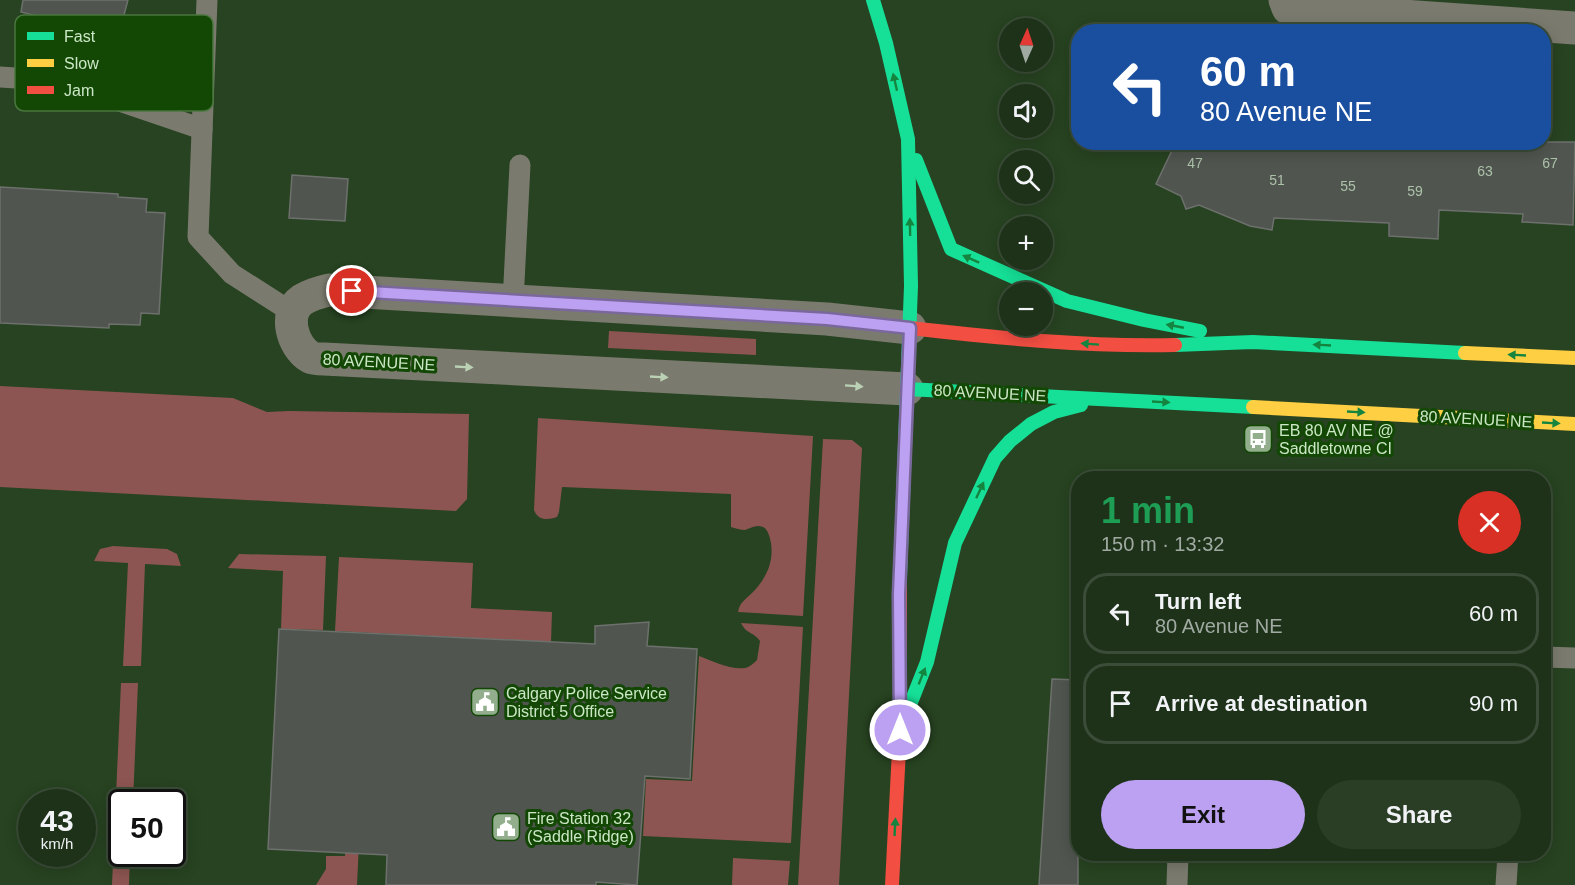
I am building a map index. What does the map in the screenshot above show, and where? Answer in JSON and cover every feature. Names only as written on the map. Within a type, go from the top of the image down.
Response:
[{"type":"main road","points":[[873,0],[886,43],[908,139],[951,249],[1067,301],[1144,320],[1253,342]]},
{"type":"main road","points":[[892,885],[900,730],[899,594],[911,286],[908,139]]},
{"type":"main road","points":[[910,328],[978,336],[1130,346],[1253,342],[1575,358]]},
{"type":"main road","name":"80 AVENUE NE","points":[[907,389],[1575,424]]},
{"type":"main road","points":[[900,730],[927,662],[955,543],[995,458],[1010,441],[1031,424],[1054,412],[1103,399]]},
{"type":"street","points":[[1285,0],[1288,8],[1518,24]]},
{"type":"street","points":[[1551,26],[1575,28]]},
{"type":"street","points":[[293,313],[301,301],[329,290],[827,319],[910,328]]},
{"type":"street","name":"80 AVENUE NE","points":[[293,313],[291,325],[295,338],[302,350],[312,358],[907,389]]},
{"type":"lane","points":[[206,15],[207,0]]},
{"type":"lane","points":[[0,77],[15,78]]},
{"type":"lane","points":[[149,111],[202,129]]},
{"type":"lane","points":[[203,111],[198,237],[232,274],[293,313]]},
{"type":"lane","points":[[513,302],[520,165]]},
{"type":"lane","points":[[1551,657],[1575,658]]},
{"type":"lane","points":[[1177,885],[1178,861]]},
{"type":"lane","points":[[1506,885],[1508,861]]},
{"type":"shaded area","points":[[609,331],[756,339],[756,355],[608,348]]},
{"type":"shaded area","points":[[0,386],[233,398],[267,412],[469,414],[467,499],[456,511],[0,487]]},
{"type":"shaded area","points":[[538,418],[813,436],[803,616],[738,612],[741,604],[764,577],[770,565],[772,551],[768,534],[763,527],[756,526],[745,530],[731,527],[731,494],[562,487],[557,517],[547,519],[538,516],[534,510]]},
{"type":"shaded area","points":[[823,439],[852,440],[862,448],[839,885],[798,885]]},
{"type":"shaded area","points":[[113,546],[167,549],[177,554],[181,566],[145,564],[141,666],[123,666],[128,563],[94,561],[100,549]]},
{"type":"shaded area","points":[[239,554],[326,556],[323,630],[281,629],[283,571],[228,568]]},
{"type":"shaded area","points":[[339,557],[473,563],[471,608],[552,612],[551,642],[335,631]]},
{"type":"shaded area","points":[[741,623],[803,627],[791,843],[643,836],[646,779],[692,781],[699,656],[733,668],[749,667],[757,660],[760,641]]},
{"type":"shaded area","points":[[121,683],[138,683],[134,789],[116,789]]},
{"type":"shaded area","points":[[349,759],[362,779],[357,885],[316,885],[326,869],[326,856],[345,856]]},
{"type":"shaded area","points":[[733,858],[790,861],[788,885],[732,885]]},
{"type":"shaded area","points":[[113,867],[130,867],[129,885],[112,885]]},
{"type":"building","points":[[23,0],[128,0],[124,15],[33,15],[21,12]]},
{"type":"building","points":[[1551,142],[1575,142],[1573,225],[1522,222],[1523,214],[1439,210],[1438,239],[1389,236],[1389,223],[1274,218],[1272,230],[1250,226],[1199,205],[1186,209],[1181,196],[1156,184],[1172,150],[1551,150]]},
{"type":"building","points":[[292,175],[348,179],[345,221],[289,218]]},
{"type":"building","points":[[0,187],[118,194],[118,197],[147,199],[146,212],[165,213],[159,314],[141,313],[140,325],[109,324],[109,328],[0,323]]},
{"type":"building","name":"Calgary Police Service District 5 Office","points":[[649,622],[647,646],[697,649],[690,779],[645,776],[637,885],[596,882],[596,885],[386,885],[387,855],[268,849],[279,629],[595,644],[595,626]]},
{"type":"building","points":[[1052,679],[1071,680],[1071,861],[1078,861],[1078,885],[1039,885]]},
{"type":"traffic: fast","points":[[873,0],[886,43],[908,139],[911,286],[900,576]]},
{"type":"traffic: fast","points":[[916,160],[951,249],[1067,301],[1200,331]]},
{"type":"traffic: fast","points":[[1175,345],[1253,342],[1465,353]]},
{"type":"traffic: fast","points":[[907,389],[1253,407]]},
{"type":"traffic: fast","points":[[906,715],[927,662],[955,543],[995,458],[1010,441],[1031,424],[1054,412],[1081,405]]},
{"type":"traffic: slow","points":[[1465,353],[1575,358]]},
{"type":"traffic: slow","points":[[1253,407],[1575,424]]},
{"type":"traffic: jam","points":[[910,328],[1076,343],[1175,345]]},
{"type":"traffic: jam","points":[[892,885],[900,730],[900,576]]},
{"type":"place","name":"EB 80 AV NE @ Saddletowne CI","points":[[1258,439]]},
{"type":"place","name":"Calgary Police Service District 5 Office","points":[[485,702]]},
{"type":"place","name":"Fire Station 32 (Saddle Ridge)","points":[[506,827]]},
{"type":"route","points":[[352,291],[827,319],[910,328],[899,594],[900,730]]}]
